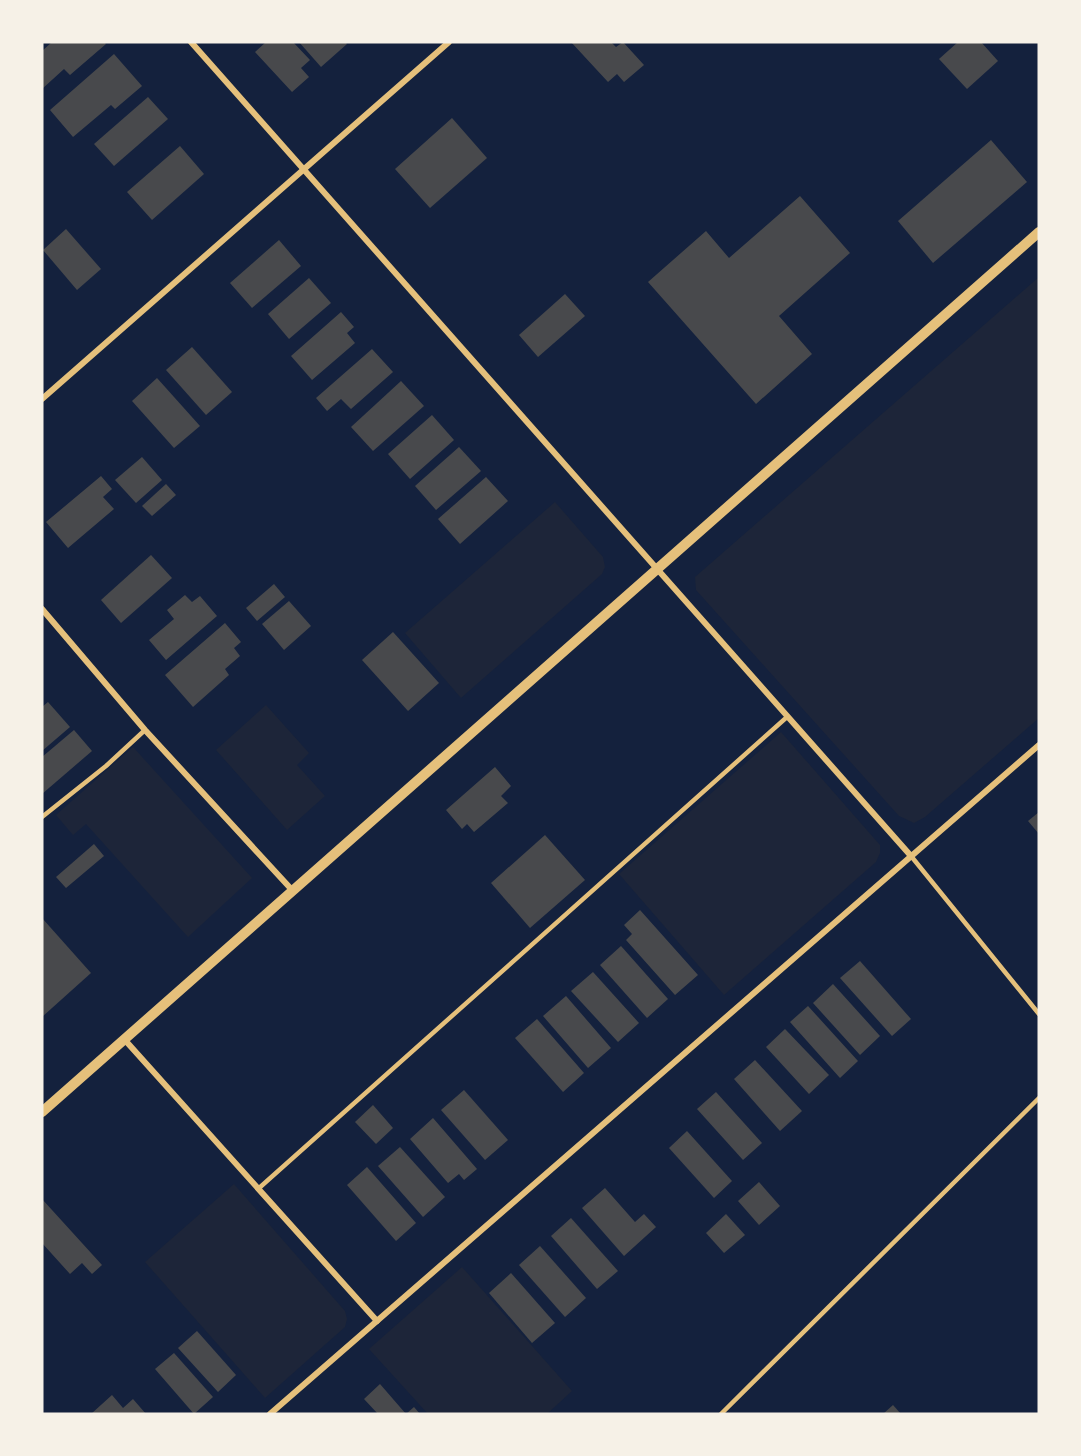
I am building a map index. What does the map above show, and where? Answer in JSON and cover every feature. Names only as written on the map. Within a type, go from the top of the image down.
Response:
[{"type":"street","points":[[191,42],[910,856]]},
{"type":"street","points":[[42,399],[448,42]]},
{"type":"street","points":[[42,1112],[1039,232]]},
{"type":"street","points":[[42,609],[145,730],[293,891]]},
{"type":"street","points":[[270,1414],[1039,745]]},
{"type":"street","points":[[124,1039],[377,1321]]},
{"type":"lane","points":[[258,1189],[787,717]]},
{"type":"lane","points":[[42,817],[106,766],[145,730]]},
{"type":"lane","points":[[910,856],[1039,1014]]},
{"type":"lane","points":[[721,1414],[1039,1098]]},
{"type":"shaded area","points":[[1039,277],[1039,718],[925,817],[914,823],[899,816],[696,590],[695,577]]},
{"type":"shaded area","points":[[555,502],[603,557],[605,567],[602,574],[461,698],[405,633]]},
{"type":"shaded area","points":[[266,705],[309,753],[297,765],[325,796],[287,830],[216,750]]},
{"type":"shaded area","points":[[781,732],[880,845],[880,853],[876,862],[724,995],[619,874]]},
{"type":"shaded area","points":[[133,747],[252,878],[188,937],[86,824],[73,835],[56,815]]},
{"type":"shaded area","points":[[234,1184],[345,1311],[347,1319],[345,1327],[265,1398],[145,1262]]},
{"type":"shaded area","points":[[462,1267],[572,1391],[547,1414],[428,1414],[369,1349]]},
{"type":"building","points":[[52,42],[104,42],[106,44],[70,75],[64,69],[42,89],[42,51]]},
{"type":"building","points":[[266,42],[293,42],[310,60],[301,68],[309,77],[292,92],[255,52]]},
{"type":"building","points":[[299,42],[345,42],[347,44],[321,67]]},
{"type":"building","points":[[571,42],[611,42],[616,47],[623,42],[644,65],[624,82],[617,74],[608,82]]},
{"type":"building","points":[[958,42],[981,42],[998,61],[967,89],[939,59]]},
{"type":"building","points":[[114,54],[142,86],[115,109],[111,105],[73,137],[50,110]]},
{"type":"building","points":[[148,97],[168,119],[114,166],[94,144]]},
{"type":"building","points":[[452,118],[487,158],[430,208],[395,169]]},
{"type":"building","points":[[991,140],[1027,182],[933,263],[898,221]]},
{"type":"building","points":[[180,146],[204,174],[152,220],[127,192]]},
{"type":"building","points":[[800,196],[850,253],[779,316],[812,354],[756,404],[648,282],[706,231],[729,258]]},
{"type":"building","points":[[66,229],[101,269],[77,290],[43,250]]},
{"type":"building","points":[[279,240],[301,266],[252,308],[230,283]]},
{"type":"building","points":[[309,278],[331,303],[289,339],[268,314]]},
{"type":"building","points":[[565,294],[585,316],[538,357],[519,335]]},
{"type":"building","points":[[341,312],[354,327],[347,333],[355,343],[312,380],[291,356]]},
{"type":"building","points":[[192,347],[232,392],[206,415],[166,370]]},
{"type":"building","points":[[372,349],[393,372],[351,409],[341,399],[327,411],[316,398]]},
{"type":"building","points":[[157,378],[200,426],[174,448],[132,401]]},
{"type":"building","points":[[401,381],[424,406],[373,451],[351,427]]},
{"type":"building","points":[[432,415],[454,440],[410,479],[388,454]]},
{"type":"building","points":[[459,447],[481,471],[436,510],[415,486]]},
{"type":"building","points":[[142,457],[162,480],[136,503],[115,480]]},
{"type":"building","points":[[101,476],[112,489],[103,497],[114,509],[68,548],[46,522]]},
{"type":"building","points":[[486,477],[508,501],[460,544],[438,519]]},
{"type":"building","points":[[166,484],[176,495],[152,516],[142,506]]},
{"type":"building","points":[[151,555],[172,578],[121,623],[101,600]]},
{"type":"building","points":[[274,584],[285,597],[257,621],[246,608]]},
{"type":"building","points":[[185,595],[192,602],[200,596],[217,616],[166,660],[149,640],[174,619],[167,610]]},
{"type":"building","points":[[289,601],[311,626],[284,650],[262,624]]},
{"type":"building","points":[[225,623],[241,642],[234,648],[240,656],[225,669],[229,675],[193,707],[165,675]]},
{"type":"building","points":[[393,632],[439,683],[408,711],[362,660]]},
{"type":"building","points":[[48,702],[70,727],[42,751],[42,707]]},
{"type":"building","points":[[74,730],[92,751],[42,794],[42,757]]},
{"type":"building","points":[[495,767],[511,786],[501,796],[508,803],[474,832],[467,824],[462,829],[446,810]]},
{"type":"building","points":[[1039,812],[1039,834],[1028,821]]},
{"type":"building","points":[[545,835],[585,880],[530,928],[491,883]]},
{"type":"building","points":[[94,844],[104,856],[66,888],[56,877]]},
{"type":"building","points":[[640,910],[698,975],[675,995],[626,940],[632,934],[624,925]]},
{"type":"building","points":[[42,918],[91,973],[42,1017]]},
{"type":"building","points":[[621,946],[668,999],[647,1018],[600,965]]},
{"type":"building","points":[[860,961],[911,1019],[892,1036],[840,978]]},
{"type":"building","points":[[593,972],[639,1023],[618,1042],[571,991]]},
{"type":"building","points":[[833,984],[880,1036],[860,1055],[813,1003]]},
{"type":"building","points":[[566,996],[611,1048],[588,1068],[543,1016]]},
{"type":"building","points":[[808,1006],[858,1061],[840,1078],[790,1022]]},
{"type":"building","points":[[537,1019],[584,1073],[563,1092],[515,1038]]},
{"type":"building","points":[[785,1029],[829,1075],[809,1094],[766,1047]]},
{"type":"building","points":[[755,1060],[802,1111],[780,1131],[734,1079]]},
{"type":"building","points":[[464,1090],[508,1140],[485,1160],[441,1110]]},
{"type":"building","points":[[716,1092],[762,1143],[743,1160],[697,1109]]},
{"type":"building","points":[[373,1105],[393,1128],[376,1144],[355,1122]]},
{"type":"building","points":[[433,1118],[477,1169],[464,1180],[459,1174],[448,1183],[410,1139]]},
{"type":"building","points":[[687,1131],[732,1181],[714,1198],[669,1148]]},
{"type":"building","points":[[400,1147],[445,1197],[423,1217],[378,1166]]},
{"type":"building","points":[[367,1167],[416,1223],[396,1241],[347,1185]]},
{"type":"building","points":[[759,1182],[780,1206],[759,1225],[738,1201]]},
{"type":"building","points":[[605,1188],[635,1222],[644,1214],[656,1227],[624,1256],[582,1208]]},
{"type":"building","points":[[42,1199],[102,1265],[92,1274],[82,1263],[70,1274],[42,1243]]},
{"type":"building","points":[[726,1214],[745,1235],[724,1253],[706,1233]]},
{"type":"building","points":[[571,1218],[618,1271],[597,1289],[551,1236]]},
{"type":"building","points":[[540,1246],[586,1298],[565,1317],[519,1265]]},
{"type":"building","points":[[511,1273],[555,1323],[532,1343],[489,1293]]},
{"type":"building","points":[[197,1331],[236,1375],[218,1392],[178,1348]]},
{"type":"building","points":[[174,1353],[213,1397],[194,1414],[155,1369]]},
{"type":"building","points":[[380,1384],[406,1414],[378,1414],[364,1399]]},
{"type":"building","points":[[112,1395],[123,1408],[133,1399],[146,1414],[91,1414]]},
{"type":"building","points":[[893,1405],[901,1414],[883,1414]]},
{"type":"building","points":[[414,1407],[420,1414],[406,1414]]}]
